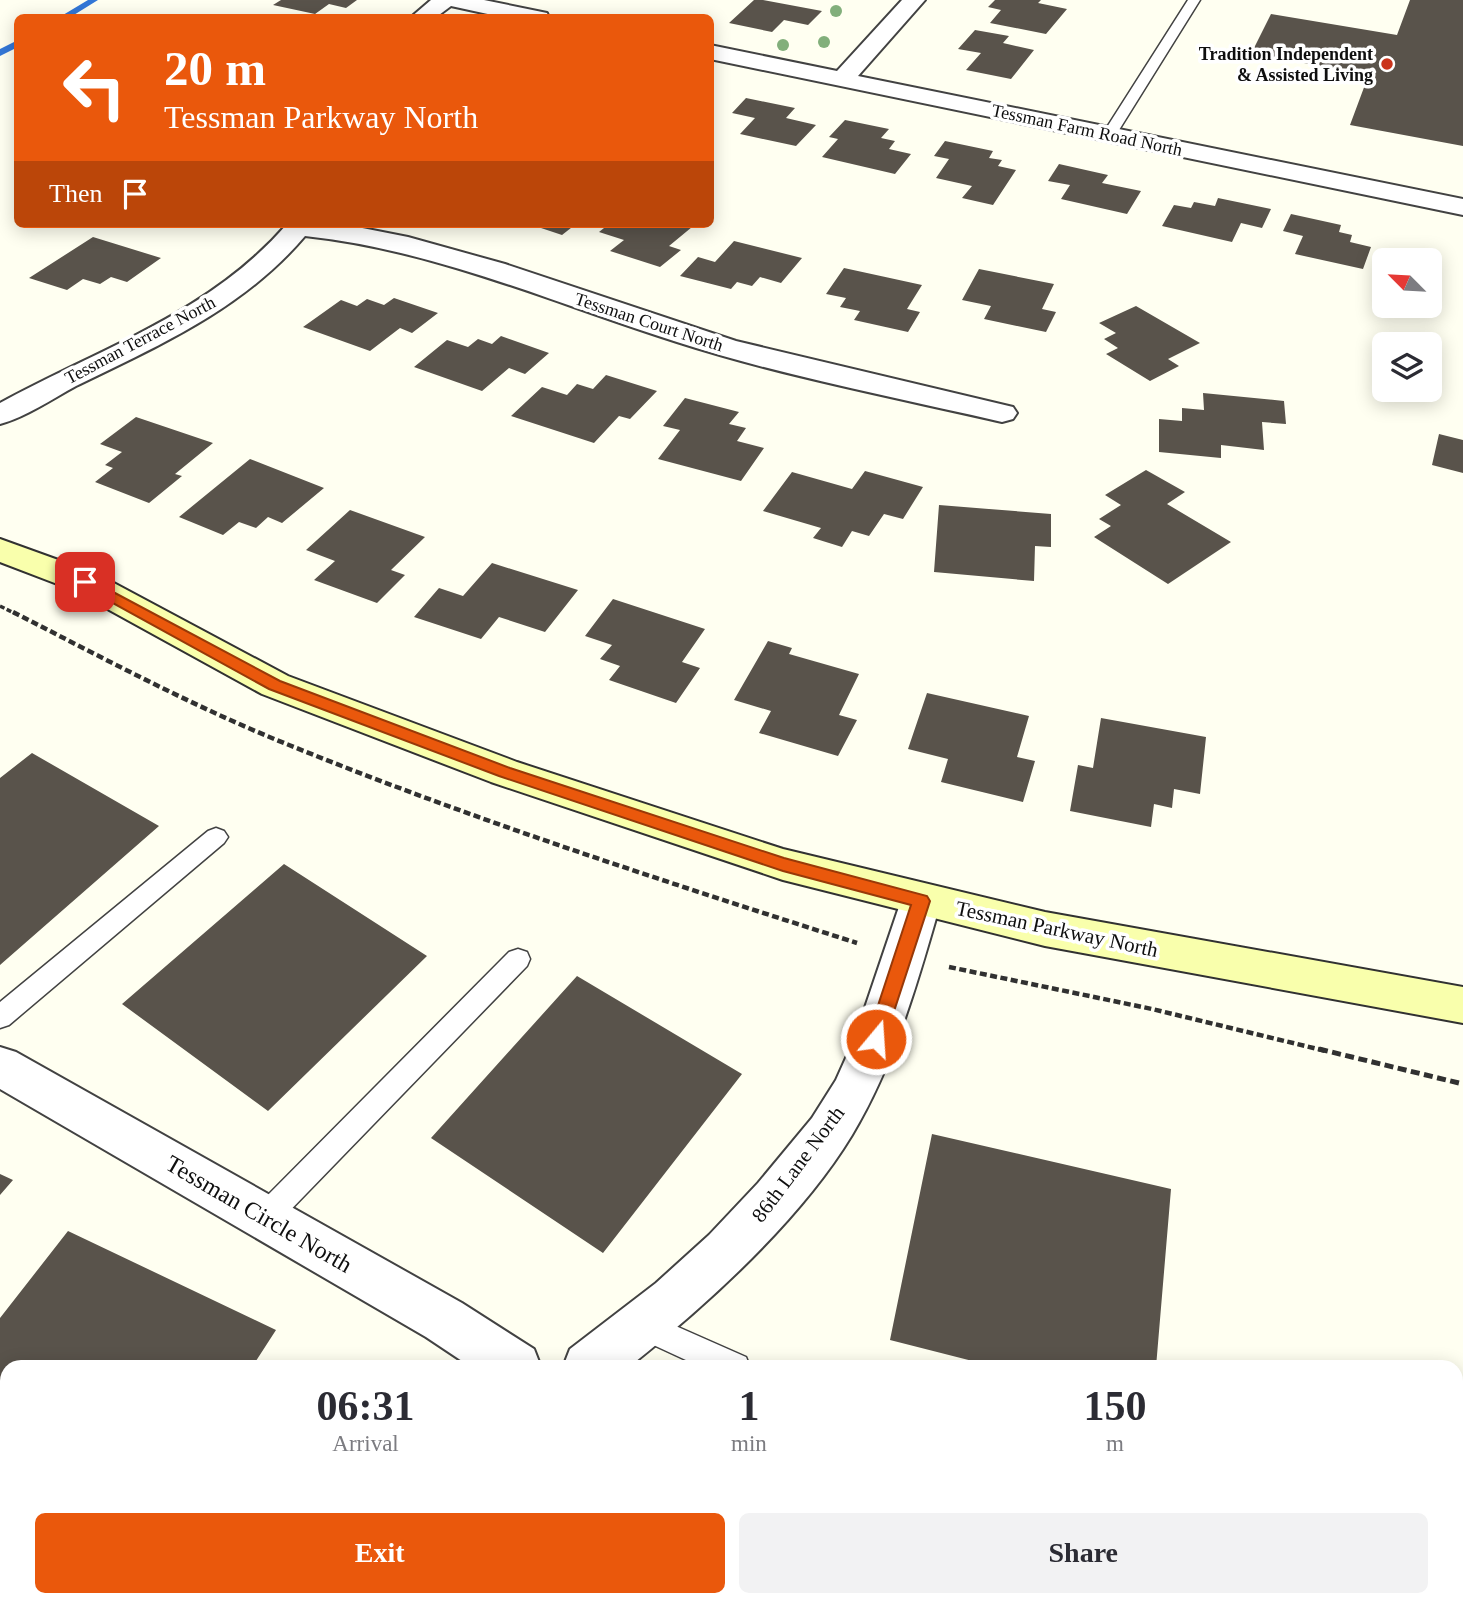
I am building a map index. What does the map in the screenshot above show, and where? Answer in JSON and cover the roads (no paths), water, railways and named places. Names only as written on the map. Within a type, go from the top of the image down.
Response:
[{"type":"street","points":[[426,14],[445,0]]},
{"type":"street","points":[[453,0],[520,14]]},
{"type":"street","points":[[843,79],[914,0]]},
{"type":"street","name":"Tessman Farm Road North","points":[[714,53],[1463,207]]},
{"type":"street","name":"Tessman Terrace North","points":[[0,415],[65,379],[183,321],[218,300],[278,251],[297,228]]},
{"type":"street","name":"Tessman Court North","points":[[329,228],[398,241],[477,264],[689,337],[1002,413]]},
{"type":"street","name":"Tessman Parkway North","points":[[0,550],[85,582],[275,685],[504,772],[783,864],[921,901],[1045,929],[1463,1005]]},
{"type":"street","name":"86th Lane North","points":[[598,1360],[644,1326],[713,1266],[761,1216],[837,1120],[876,1039],[921,901]]},
{"type":"street","name":"Tessman Circle North","points":[[0,1066],[444,1320],[505,1360]]},
{"type":"lane","points":[[1110,135],[1194,0]]},
{"type":"lane","points":[[0,1017],[216,837]]},
{"type":"lane","points":[[265,1217],[518,959]]},
{"type":"lane","points":[[644,1326],[719,1360]]},
{"type":"waterway","points":[[69,14],[94,0]]},
{"type":"waterway","points":[[0,53],[14,45]]},
{"type":"place","name":"Tradition Independent & Assisted Living","points":[[1387,64]]}]
